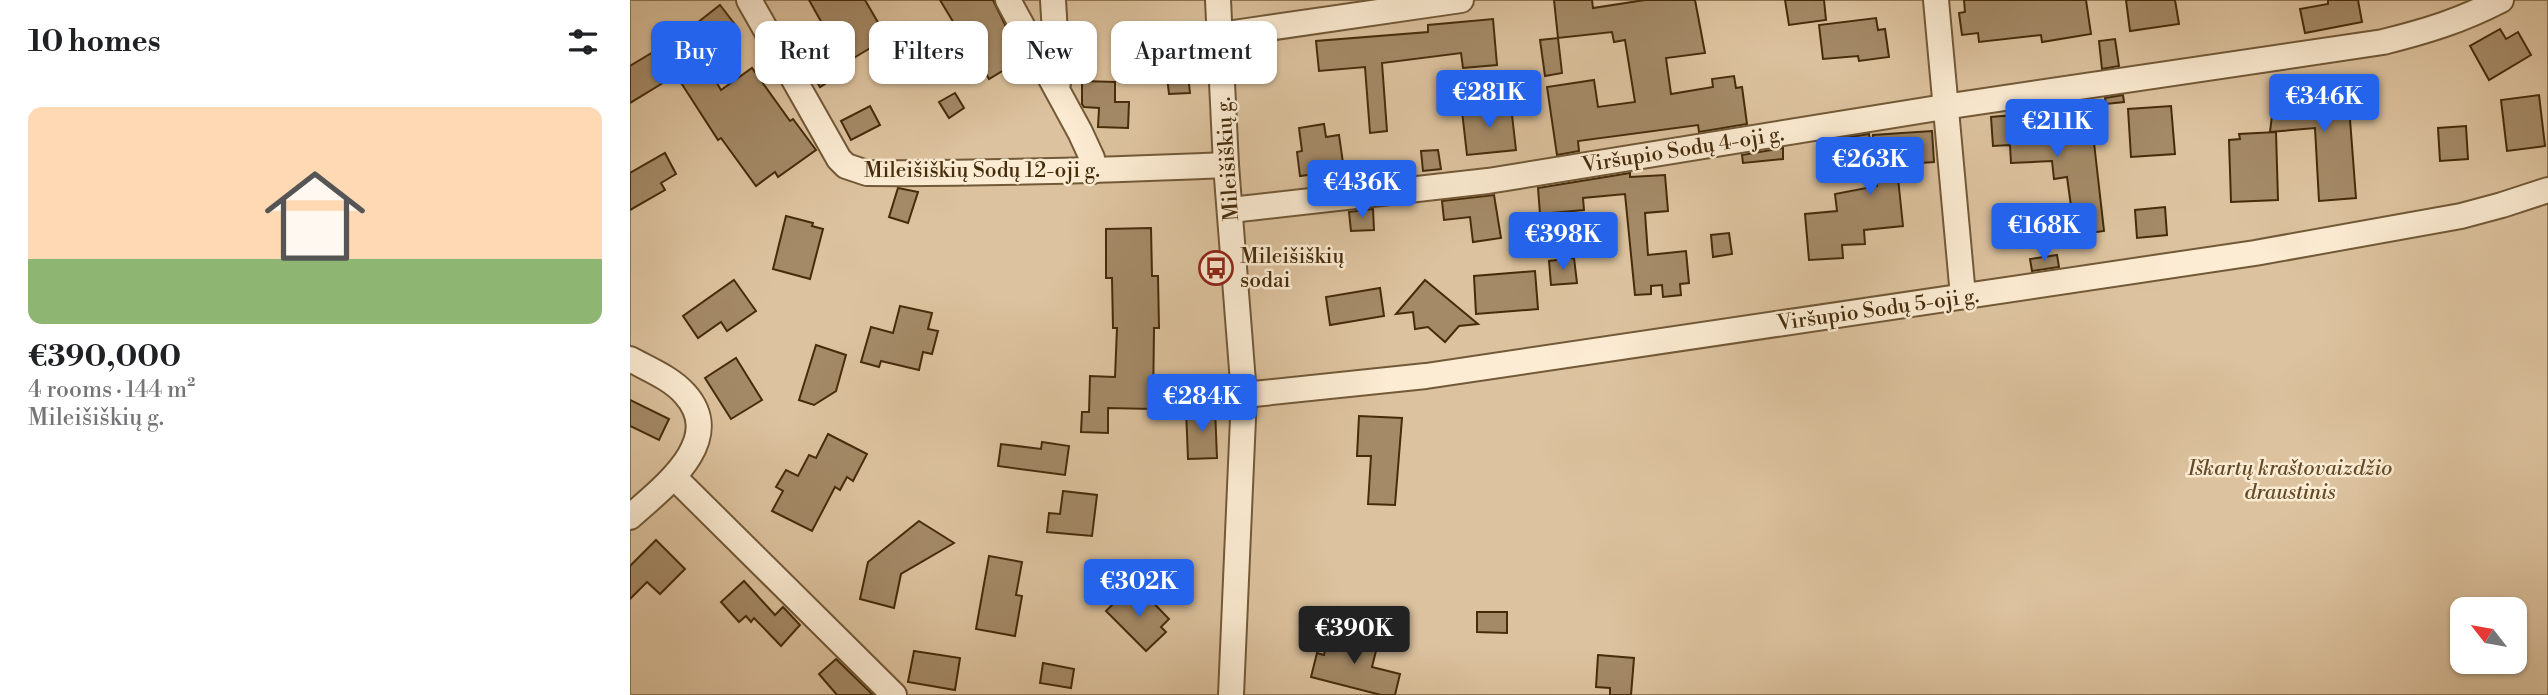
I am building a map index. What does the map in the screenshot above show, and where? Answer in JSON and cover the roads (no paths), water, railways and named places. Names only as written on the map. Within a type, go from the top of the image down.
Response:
[{"type":"street","name":"Mileišiškių Sodų 12-oji g.","points":[[749,0],[839,159],[856,171],[939,174],[1226,165]]},
{"type":"street","points":[[1008,0],[1092,158],[1093,171]]},
{"type":"street","points":[[1053,0],[1059,92]]},
{"type":"street","name":"Mileišiškių g.","points":[[1218,0],[1219,21]]},
{"type":"street","points":[[1277,27],[1461,0]]},
{"type":"street","points":[[1936,0],[1963,296]]},
{"type":"street","name":"Viršupio Sodų 4-oji g.","points":[[1231,210],[1488,181],[1944,107],[2383,42],[2465,19],[2501,0]]},
{"type":"street","name":"Mileišiškių g.","points":[[1222,84],[1244,395],[1231,695]]},
{"type":"street","name":"Viršupio Sodų 5-oji g.","points":[[1244,395],[1426,376],[2255,253],[2461,216],[2548,190]]},
{"type":"street","points":[[630,359],[674,384],[686,394],[695,408],[699,423],[698,440],[689,458],[674,477],[630,517]]},
{"type":"street","points":[[674,477],[894,695]]},
{"type":"place","name":"Mileišiškių sodai","points":[[1216,268]]},
{"type":"park label","name":"Iškartų kraštovaizdžio draustinis","points":[[2290,480]]}]
